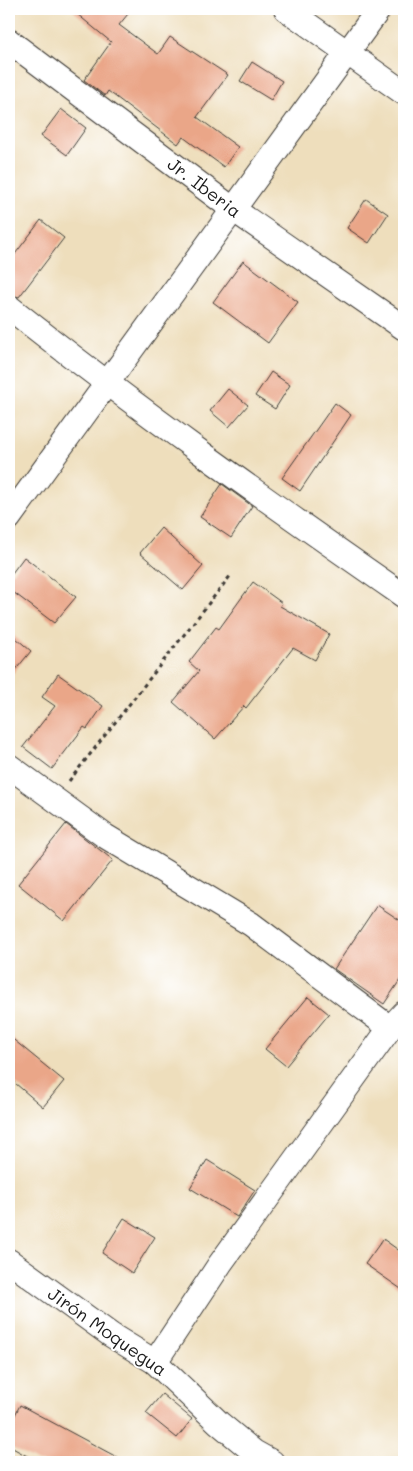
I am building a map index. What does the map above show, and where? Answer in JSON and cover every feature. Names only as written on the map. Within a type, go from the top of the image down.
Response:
[{"type":"street","points":[[286,9],[404,93]]},
{"type":"street","points":[[9,518],[379,9]]},
{"type":"street","name":"Jr. Iberia","points":[[9,41],[234,210],[404,328]]},
{"type":"street","points":[[9,307],[105,384],[202,455],[404,596]]},
{"type":"street","points":[[9,766],[104,836],[251,924],[397,1020],[220,1264],[155,1362]]},
{"type":"street","name":"Jirón Moquegua","points":[[9,1261],[111,1335],[155,1362],[226,1429],[254,1452],[272,1462]]},
{"type":"path","points":[[54,799],[231,575]]},
{"type":"building","points":[[71,9],[132,9],[119,25],[158,54],[170,37],[228,75],[197,117],[238,147],[224,167],[183,137],[178,144],[108,91],[105,96],[84,80],[111,42]]},
{"type":"building","points":[[252,62],[282,81],[271,100],[240,81]]},
{"type":"building","points":[[61,109],[86,128],[67,155],[41,136]]},
{"type":"building","points":[[366,199],[388,214],[369,243],[347,228]]},
{"type":"building","points":[[41,220],[64,238],[19,297],[9,294],[9,262]]},
{"type":"building","points":[[243,261],[298,302],[268,343],[213,302]]},
{"type":"building","points":[[271,372],[290,385],[275,409],[255,396]]},
{"type":"building","points":[[228,389],[248,405],[229,427],[210,411]]},
{"type":"building","points":[[335,403],[351,415],[300,491],[282,478]]},
{"type":"building","points":[[222,484],[252,506],[231,538],[200,517]]},
{"type":"building","points":[[161,528],[203,566],[183,590],[140,553]]},
{"type":"building","points":[[24,557],[76,597],[54,623],[9,589],[9,577]]},
{"type":"building","points":[[253,582],[282,603],[280,606],[329,634],[315,660],[293,648],[246,708],[244,706],[215,739],[173,702],[199,671],[189,662],[216,627],[219,629]]},
{"type":"building","points":[[9,632],[31,651],[9,678]]},
{"type":"building","points":[[58,674],[103,706],[87,729],[84,727],[52,769],[23,747],[55,706],[42,697]]},
{"type":"building","points":[[66,824],[113,860],[64,921],[18,884]]},
{"type":"building","points":[[377,905],[404,923],[404,974],[384,1004],[334,969]]},
{"type":"building","points":[[308,997],[329,1014],[286,1066],[265,1049]]},
{"type":"building","points":[[9,1036],[64,1081],[43,1107],[9,1078]]},
{"type":"building","points":[[207,1160],[255,1190],[237,1217],[190,1188]]},
{"type":"building","points":[[124,1218],[155,1237],[132,1273],[102,1253]]},
{"type":"building","points":[[383,1239],[404,1254],[404,1291],[365,1264]]},
{"type":"building","points":[[162,1394],[192,1419],[177,1438],[146,1413]]},
{"type":"building","points":[[20,1405],[126,1462],[38,1462],[9,1446],[9,1427]]}]
